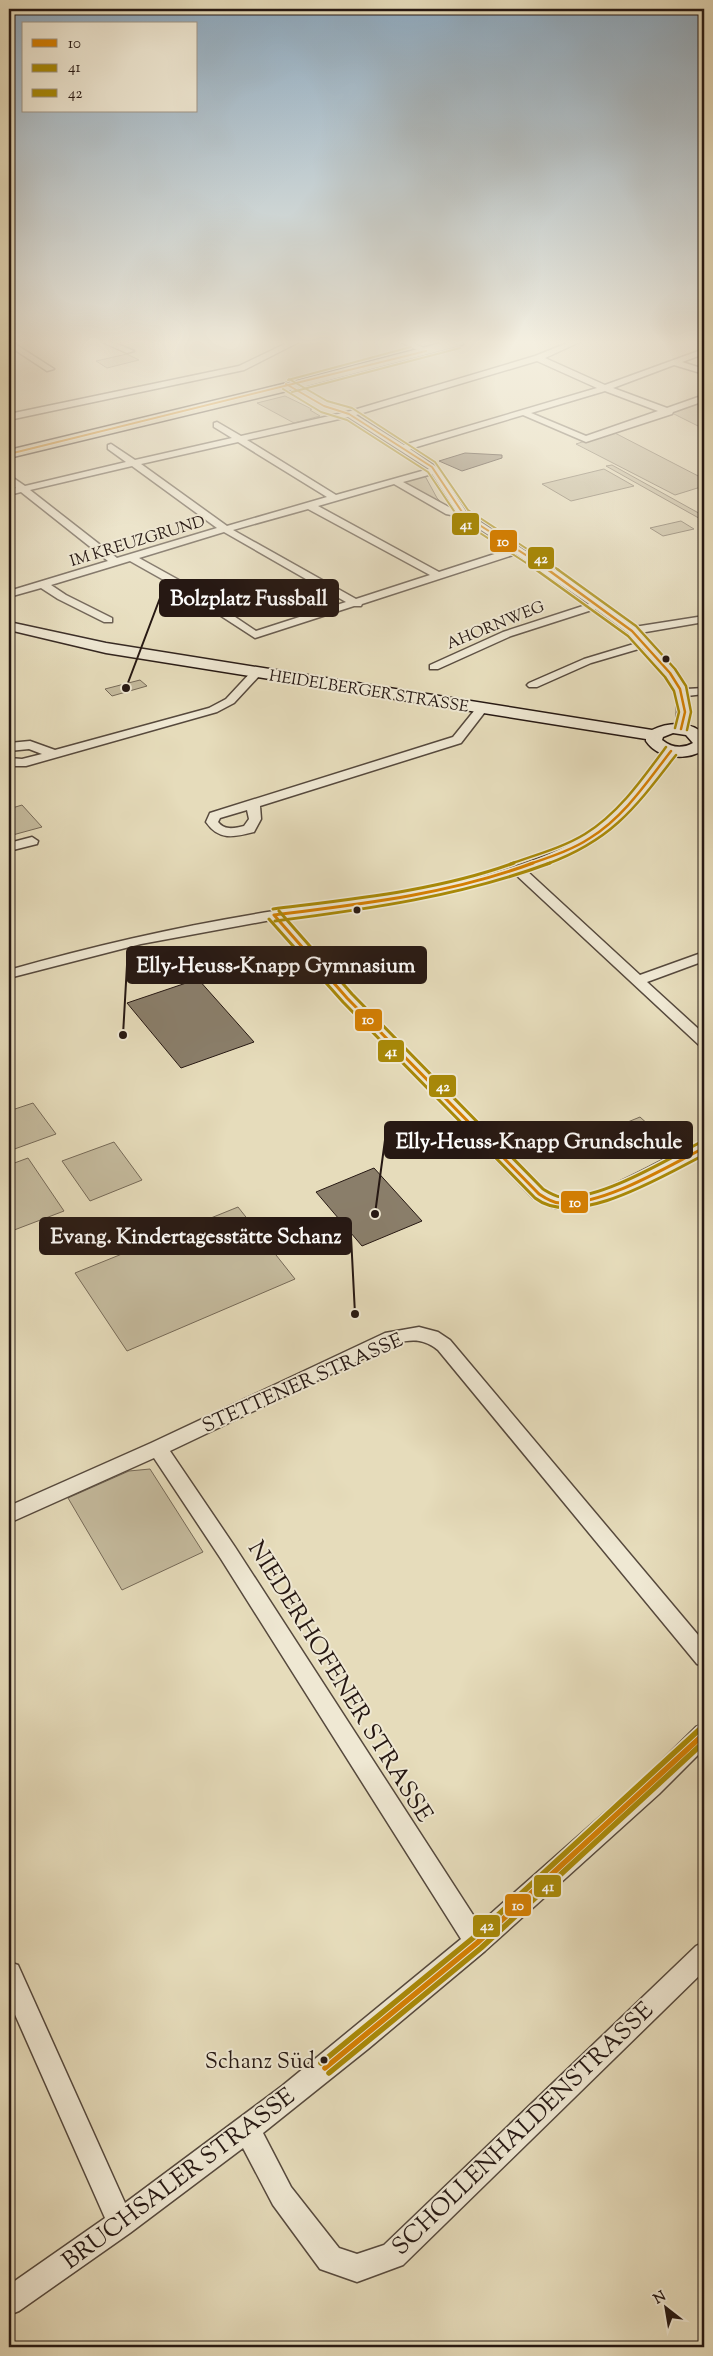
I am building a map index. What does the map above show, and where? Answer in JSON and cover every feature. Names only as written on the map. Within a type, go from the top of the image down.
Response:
[{"type":"main road","name":"HEIDELBERGER STRASSE","points":[[9,626],[106,648],[655,735],[661,731],[681,729]]},
{"type":"main road","points":[[655,735],[654,741],[660,747],[671,751],[694,750],[702,746],[698,735],[681,729]]},
{"type":"street","points":[[118,452],[225,529],[357,604]]},
{"type":"street","points":[[9,492],[183,452]]},
{"type":"street","points":[[261,452],[334,498]]},
{"type":"street","points":[[410,452],[435,470],[447,492],[464,515],[597,605],[632,631],[645,644],[670,673],[682,693],[685,712],[681,729]]},
{"type":"street","name":"IM KREUZGRUND","points":[[9,594],[225,529],[435,470]]},
{"type":"street","points":[[9,478],[116,562]]},
{"type":"street","points":[[395,481],[449,512],[464,515]]},
{"type":"street","points":[[308,505],[439,576]]},
{"type":"street","points":[[132,558],[182,586],[255,635],[357,604],[518,550]]},
{"type":"street","points":[[43,584],[62,597],[108,620]]},
{"type":"street","name":"AHORNWEG","points":[[434,667],[507,634],[597,605]]},
{"type":"street","points":[[632,631],[704,619]]},
{"type":"street","points":[[533,685],[560,670],[596,656],[645,644]]},
{"type":"street","name":"HEIDELBERGER STRASSE","points":[[9,762],[22,763],[213,710],[230,701],[257,672]]},
{"type":"street","points":[[682,693],[704,691]]},
{"type":"street","name":"HEIDELBERGER STRASSE","points":[[253,804],[457,740],[482,708]]},
{"type":"street","points":[[9,747],[30,746],[54,754]]},
{"type":"street","points":[[9,974],[134,941],[274,915],[376,902],[449,887],[518,869],[573,847],[607,826],[638,794],[671,751]]},
{"type":"street","points":[[9,847],[32,841]]},
{"type":"street","points":[[518,869],[704,1042]]},
{"type":"street","points":[[274,915],[329,978],[381,1032],[539,1194],[551,1202],[565,1204],[594,1198],[704,1148]]},
{"type":"street","points":[[638,980],[704,956]]},
{"type":"street","name":"STETTENER STRASSE","points":[[9,1515],[158,1448],[391,1338],[414,1334],[434,1337],[529,1446],[704,1657]]},
{"type":"street","name":"NIEDERHOFENER STRASSE","points":[[158,1448],[225,1548],[477,1943]]},
{"type":"street","name":"BRUCHSALER STRASSE","points":[[9,2301],[122,2224],[369,2034],[477,1943],[704,1734]]},
{"type":"street","name":"SCHOLLENHALDENSTRASSE","points":[[247,2129],[282,2196],[330,2259],[357,2268],[392,2255],[704,1954]]},
{"type":"street","points":[[9,1974],[122,2224]]},
{"type":"shaded area","points":[[591,452],[652,452],[704,479],[704,486],[675,495]]},
{"type":"shaded area","points":[[612,465],[704,516],[704,521],[606,466]]},
{"type":"shaded area","points":[[604,469],[634,486],[571,501],[542,484]]},
{"type":"shaded area","points":[[425,476],[437,498],[445,506],[402,482]]},
{"type":"shaded area","points":[[681,521],[694,529],[663,536],[650,528]]},
{"type":"shaded area","points":[[140,680],[147,686],[112,696],[105,689]]},
{"type":"shaded area","points":[[22,805],[42,827],[9,836],[9,809]]},
{"type":"shaded area","points":[[33,1103],[56,1134],[9,1151],[9,1111]]},
{"type":"shaded area","points":[[640,1117],[671,1145],[644,1156],[613,1128]]},
{"type":"shaded area","points":[[114,1142],[142,1180],[90,1201],[62,1161]]},
{"type":"shaded area","points":[[28,1158],[64,1211],[9,1232],[9,1165]]},
{"type":"shaded area","points":[[238,1207],[295,1279],[127,1351],[75,1273]]},
{"type":"shaded area","points":[[150,1469],[203,1552],[122,1590],[68,1498],[129,1471]]},
{"type":"building","points":[[465,453],[502,455],[502,458],[462,471],[439,461]]},
{"type":"building","points":[[198,979],[254,1042],[181,1068],[127,1003]]},
{"type":"building","points":[[374,1168],[422,1221],[362,1246],[316,1192]]},
{"type":"transit line","name":"10","points":[[9,454],[17,452]]},
{"type":"transit line","name":"41","points":[[397,452],[428,472],[460,520],[553,581],[628,636],[665,677],[674,691],[679,712],[675,728]]},
{"type":"transit line","name":"10","points":[[408,452],[432,467],[464,515],[557,576],[632,631],[670,673],[680,689],[685,712],[681,729]]},
{"type":"transit line","name":"42","points":[[420,452],[435,462],[468,510],[560,571],[636,626],[675,669],[686,686],[691,712],[687,730]]},
{"type":"transit line","name":"42","points":[[273,909],[409,890],[442,883],[509,865],[561,846],[586,833],[613,811],[632,791],[666,747]]},
{"type":"transit line","name":"10","points":[[274,915],[411,896],[445,889],[511,871],[577,846],[617,817],[671,751]]},
{"type":"transit line","name":"41","points":[[275,921],[412,902],[446,895],[512,877],[567,857],[594,843],[622,820],[641,800],[676,755]]},
{"type":"transit line","name":"42","points":[[279,911],[352,994],[549,1193],[561,1197],[594,1192],[632,1177],[701,1142]]},
{"type":"transit line","name":"10","points":[[274,915],[347,998],[539,1194],[560,1203],[594,1198],[653,1174],[704,1148]]},
{"type":"transit line","name":"41","points":[[269,919],[343,1002],[543,1204],[559,1209],[575,1209],[593,1205],[653,1181],[704,1155]]},
{"type":"transit line","name":"42","points":[[321,2063],[473,1938],[700,1729]]},
{"type":"transit line","name":"10","points":[[325,2068],[477,1943],[704,1734]]},
{"type":"transit line","name":"41","points":[[329,2073],[481,1948],[704,1742]]},
{"type":"place","name":"Bolzplatz Fussball","points":[[126,688]]},
{"type":"place","name":"Elly-Heuss-Knapp Gymnasium","points":[[123,1035]]},
{"type":"place","name":"Elly-Heuss-Knapp Grundschule","points":[[375,1214]]},
{"type":"place","name":"Evang. Kindertagesstätte Schanz","points":[[355,1314]]},
{"type":"place","name":"Schanz Süd","points":[[324,2060]]}]
